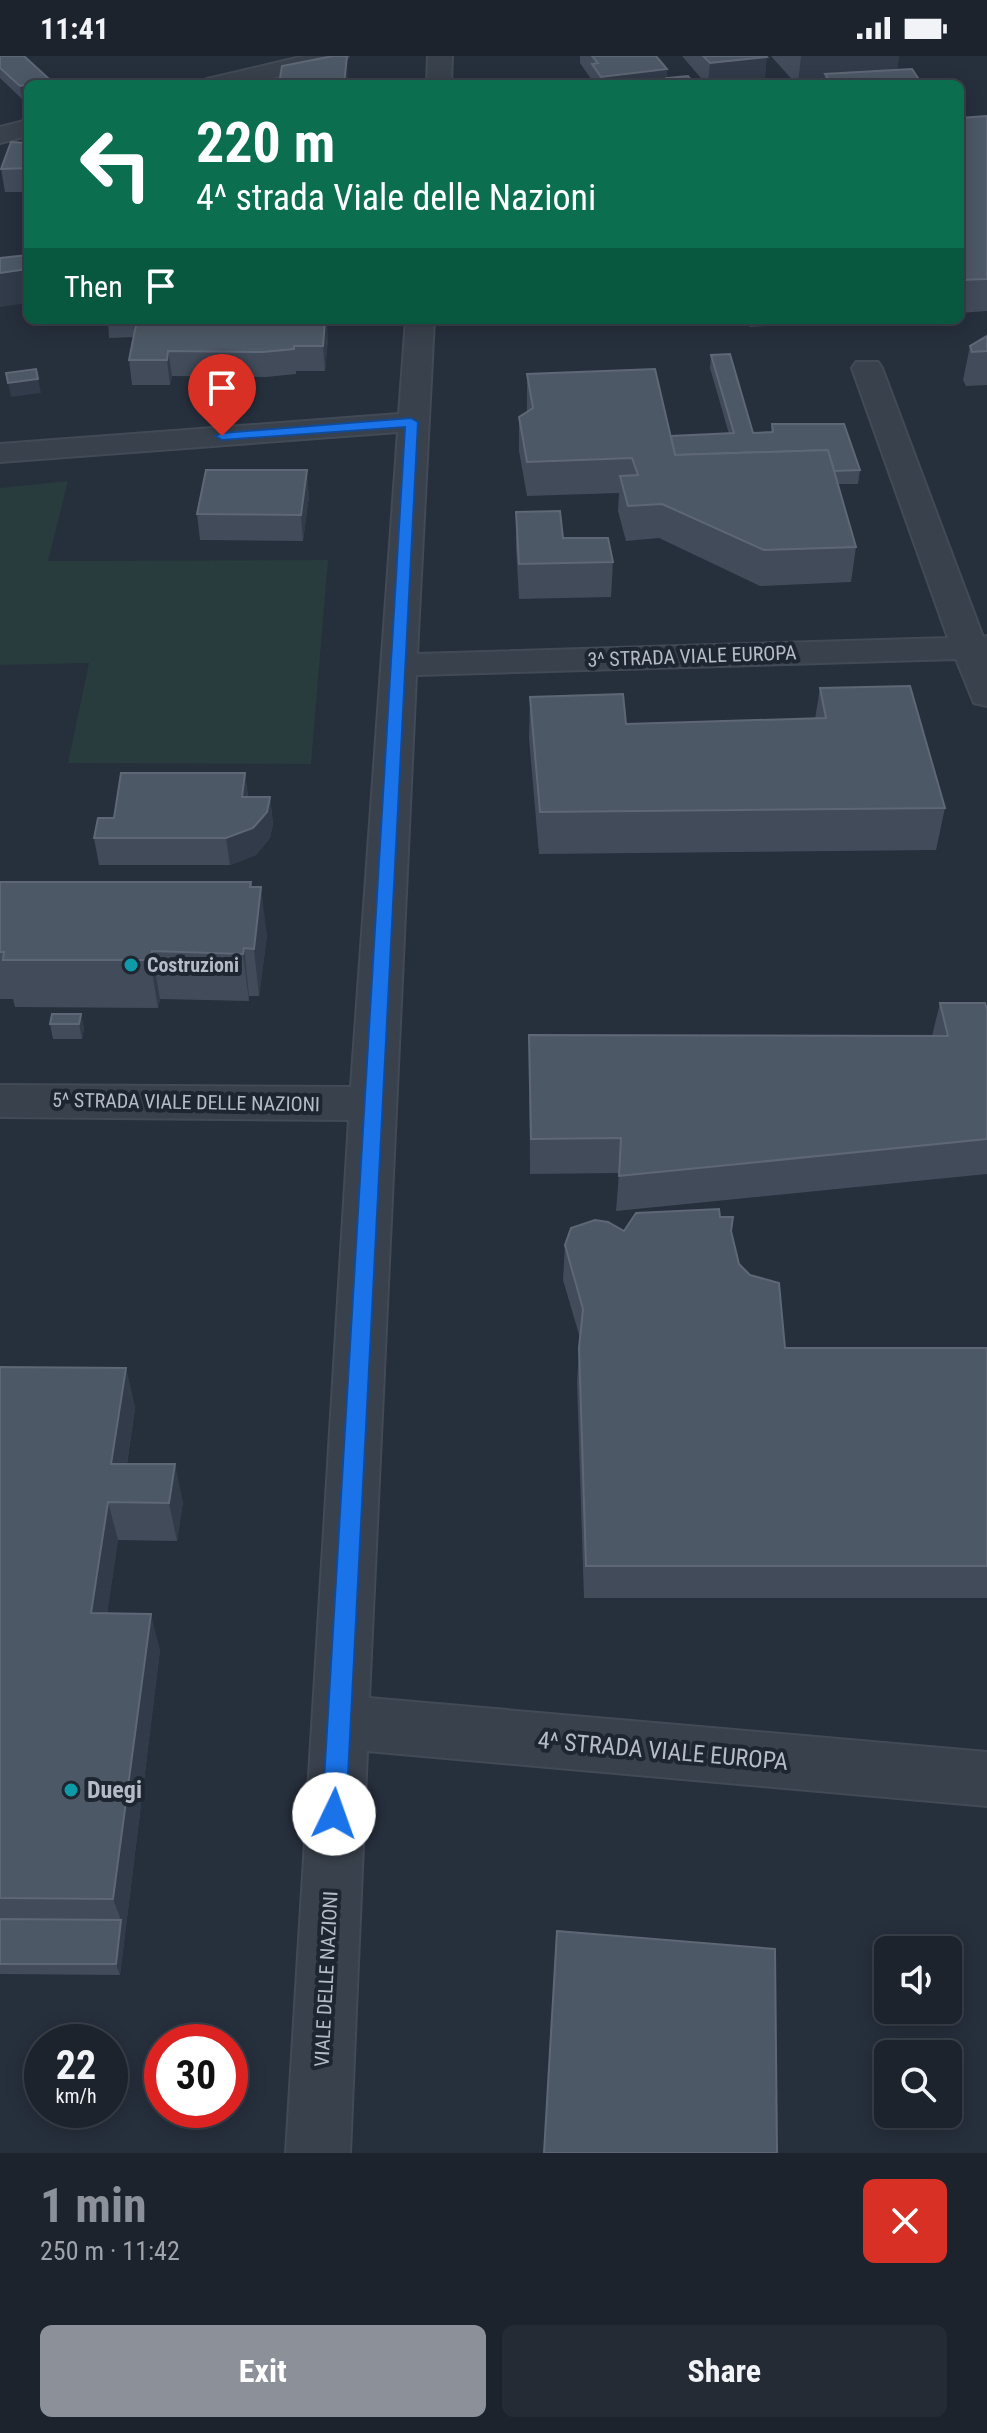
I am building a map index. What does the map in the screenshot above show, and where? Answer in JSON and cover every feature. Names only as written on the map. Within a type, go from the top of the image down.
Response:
[{"type":"street","points":[[233,80],[336,56]]},
{"type":"street","points":[[440,80],[444,56]]},
{"type":"street","points":[[0,135],[24,129]]},
{"type":"street","name":"VIALE DELLE NAZIONI","points":[[318,2153],[372,1104],[411,422],[420,324]]},
{"type":"street","points":[[867,368],[979,647],[987,695]]},
{"type":"street","points":[[0,453],[411,422]]},
{"type":"street","name":"3^ STRADA VIALE EUROPA","points":[[397,665],[979,647]]},
{"type":"street","name":"5^ STRADA VIALE DELLE NAZIONI","points":[[0,1101],[372,1104]]},
{"type":"street","name":"4^ STRADA VIALE EUROPA","points":[[339,1722],[987,1779]]},
{"type":"shaded area","points":[[68,481],[48,561],[328,560],[311,764],[68,763],[89,663],[0,665],[0,488]]},
{"type":"building","points":[[0,56],[24,56],[50,80],[24,80],[24,85],[20,86],[0,68]]},
{"type":"building","points":[[347,56],[344,80],[280,80],[282,66]]},
{"type":"building","points":[[592,56],[656,56],[667,69],[601,77],[592,64],[598,63]]},
{"type":"building","points":[[703,56],[766,56],[767,57],[710,63]]},
{"type":"building","points":[[912,69],[919,80],[829,80],[825,74]]},
{"type":"building","points":[[688,76],[691,80],[669,80],[667,78]]},
{"type":"building","points":[[987,116],[987,279],[964,280],[964,118]]},
{"type":"building","points":[[11,142],[24,143],[24,168],[1,169]]},
{"type":"building","points":[[24,255],[24,270],[0,273],[0,258]]},
{"type":"building","points":[[136,324],[325,324],[323,346],[294,346],[294,349],[263,352],[168,351],[167,360],[129,360]]},
{"type":"building","points":[[987,336],[987,351],[972,352],[970,346]]},
{"type":"building","points":[[730,354],[753,433],[773,432],[772,424],[844,424],[860,470],[834,471],[828,450],[675,455],[671,436],[734,433],[711,355]]},
{"type":"building","points":[[36,369],[38,379],[8,383],[6,373]]},
{"type":"building","points":[[655,369],[675,455],[828,450],[856,547],[764,550],[662,504],[628,506],[620,476],[638,475],[632,458],[527,462],[519,417],[533,408],[527,374]]},
{"type":"building","points":[[206,470],[307,470],[301,515],[197,514]]},
{"type":"building","points":[[560,511],[563,538],[608,538],[613,562],[519,564],[516,512]]},
{"type":"building","points":[[910,686],[945,808],[540,812],[530,697],[623,694],[626,724],[826,718],[820,688]]},
{"type":"building","points":[[121,773],[245,773],[242,797],[270,797],[267,812],[253,828],[226,838],[94,838],[98,818],[114,818]]},
{"type":"building","points":[[0,882],[251,882],[250,887],[261,887],[254,949],[244,948],[243,954],[152,951],[150,960],[3,960],[4,952],[0,952]]},
{"type":"building","points":[[940,1003],[985,1003],[987,1139],[619,1176],[621,1138],[531,1139],[529,1035],[948,1036]]},
{"type":"building","points":[[52,1014],[81,1014],[79,1024],[50,1024]]},
{"type":"building","points":[[719,1209],[720,1217],[733,1217],[731,1231],[739,1264],[750,1275],[779,1283],[785,1348],[987,1348],[987,1566],[586,1566],[579,1348],[583,1309],[565,1245],[571,1228],[595,1220],[608,1222],[624,1231],[636,1213]]},
{"type":"building","name":"Duegi","points":[[0,1367],[126,1368],[111,1464],[175,1464],[169,1503],[108,1502],[91,1613],[151,1614],[113,1899],[0,1898]]},
{"type":"building","points":[[0,1919],[121,1920],[116,1964],[0,1964]]},
{"type":"building","points":[[557,1931],[775,1949],[777,2153],[544,2153]]},
{"type":"place","name":"Costruzioni","points":[[131,965]]},
{"type":"place","name":"Duegi","points":[[71,1790]]},
{"type":"route","points":[[222,436],[411,422],[334,1814]]}]
